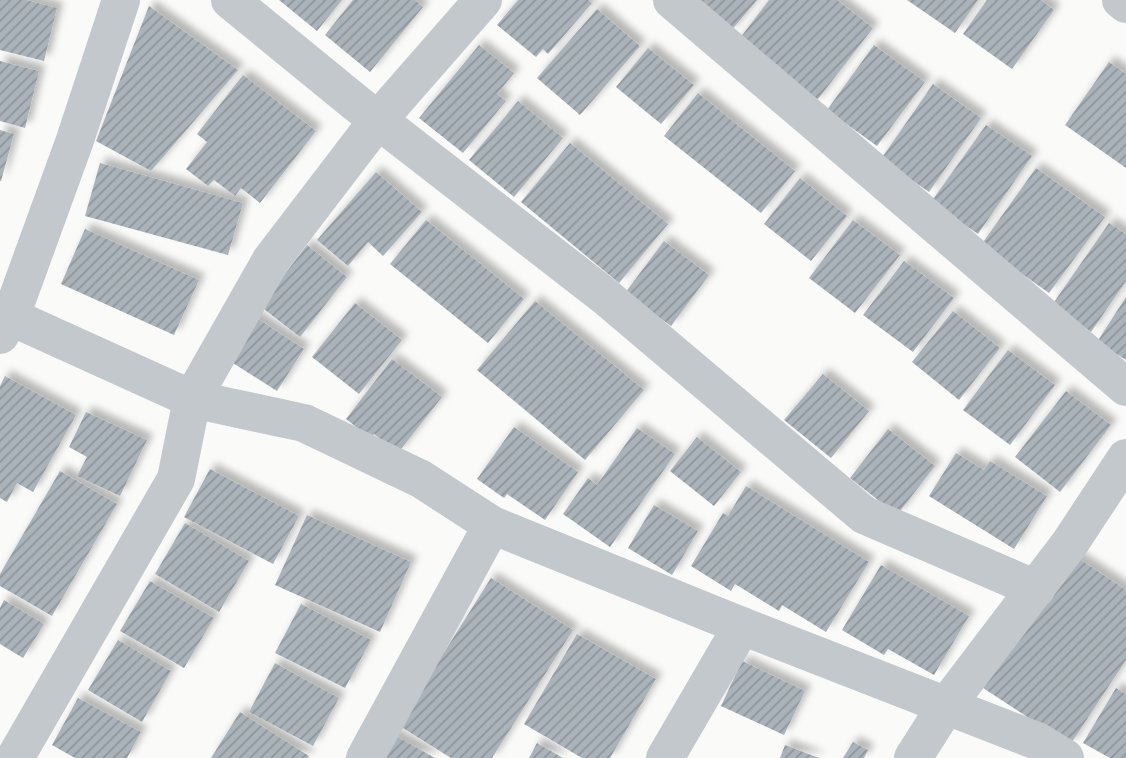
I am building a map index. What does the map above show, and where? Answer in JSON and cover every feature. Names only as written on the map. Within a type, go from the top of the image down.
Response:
[{"type":"street","points":[[121,0],[75,139],[4,321],[192,399],[304,423],[421,479],[492,526],[1037,741],[1065,758]]},
{"type":"street","points":[[230,0],[378,120],[606,297],[864,515],[1036,589]]},
{"type":"street","points":[[15,758],[176,479],[192,399],[271,260],[378,120],[483,0]]},
{"type":"street","points":[[672,0],[1126,387]]},
{"type":"street","points":[[1121,0],[1126,4]]},
{"type":"street","points":[[913,758],[946,705],[1070,543],[1126,458]]},
{"type":"street","points":[[365,758],[492,526]]},
{"type":"street","points":[[665,758],[742,626]]},
{"type":"building","points":[[0,0],[26,0],[57,8],[44,61],[0,50]]},
{"type":"building","points":[[279,0],[342,0],[317,31]]},
{"type":"building","points":[[353,0],[415,0],[423,7],[370,72],[325,35]]},
{"type":"building","points":[[518,0],[588,0],[592,3],[548,54],[543,49],[536,57],[497,25]]},
{"type":"building","points":[[692,0],[757,0],[730,32]]},
{"type":"building","points":[[769,0],[837,0],[873,28],[815,103],[737,42]]},
{"type":"building","points":[[907,0],[978,0],[955,33]]},
{"type":"building","points":[[987,0],[1041,0],[1054,10],[1012,69],[963,34]]},
{"type":"building","points":[[149,6],[238,70],[151,171],[96,141]]},
{"type":"building","points":[[597,9],[640,46],[580,115],[537,78]]},
{"type":"building","points":[[479,45],[514,73],[497,94],[506,101],[463,153],[419,118]]},
{"type":"building","points":[[874,45],[925,82],[877,146],[827,110]]},
{"type":"building","points":[[648,48],[694,85],[661,124],[616,87]]},
{"type":"building","points":[[0,61],[39,71],[25,128],[0,121]]},
{"type":"building","points":[[1109,62],[1126,74],[1126,168],[1065,125]]},
{"type":"building","points":[[243,75],[316,131],[260,203],[241,188],[235,196],[214,180],[208,186],[186,169],[207,142],[197,134]]},
{"type":"building","points":[[933,84],[981,118],[929,192],[881,159]]},
{"type":"building","points":[[698,93],[795,171],[761,213],[664,136]]},
{"type":"building","points":[[518,101],[563,138],[514,197],[469,160]]},
{"type":"building","points":[[986,125],[1032,156],[978,234],[931,202]]},
{"type":"building","points":[[0,130],[14,134],[1,181],[0,181]]},
{"type":"building","points":[[570,143],[668,224],[619,283],[521,202]]},
{"type":"building","points":[[100,163],[243,203],[228,255],[85,216]]},
{"type":"building","points":[[1036,168],[1105,217],[1049,293],[981,245]]},
{"type":"building","points":[[376,172],[422,212],[383,256],[368,242],[348,266],[317,240]]},
{"type":"building","points":[[800,178],[847,216],[811,261],[764,224]]},
{"type":"building","points":[[426,220],[524,299],[488,343],[390,264]]},
{"type":"building","points":[[853,220],[900,255],[855,313],[809,278]]},
{"type":"building","points":[[1109,223],[1126,234],[1126,281],[1091,332],[1052,305]]},
{"type":"building","points":[[85,229],[199,280],[174,335],[61,284]]},
{"type":"building","points":[[664,241],[709,275],[671,326],[625,293]]},
{"type":"building","points":[[307,245],[347,277],[300,337],[260,306]]},
{"type":"building","points":[[904,261],[954,298],[913,352],[863,315]]},
{"type":"building","points":[[1126,297],[1126,360],[1097,342]]},
{"type":"building","points":[[535,301],[644,390],[585,460],[477,370]]},
{"type":"building","points":[[355,303],[402,340],[359,394],[312,357]]},
{"type":"building","points":[[953,311],[1000,348],[959,400],[912,362]]},
{"type":"building","points":[[252,315],[304,349],[277,391],[225,358]]},
{"type":"building","points":[[1008,350],[1055,385],[1010,445],[963,410]]},
{"type":"building","points":[[392,359],[442,397],[398,453],[374,434],[370,438],[346,419]]},
{"type":"building","points":[[823,374],[869,411],[831,458],[784,420]]},
{"type":"building","points":[[5,376],[76,415],[33,492],[17,483],[7,502],[0,498],[0,386]]},
{"type":"building","points":[[1066,391],[1111,425],[1060,492],[1015,457]]},
{"type":"building","points":[[86,412],[147,440],[120,496],[77,476],[87,457],[69,447]]},
{"type":"building","points":[[514,427],[578,472],[545,520],[507,494],[504,498],[477,479]]},
{"type":"building","points":[[637,428],[675,454],[610,547],[563,514],[588,478],[597,485]]},
{"type":"building","points":[[888,429],[935,466],[897,515],[850,478]]},
{"type":"building","points":[[697,437],[741,472],[714,506],[670,471]]},
{"type":"building","points":[[956,453],[984,470],[990,461],[1047,496],[1014,549],[929,496]]},
{"type":"building","points":[[210,469],[299,516],[273,564],[184,517]]},
{"type":"building","points":[[60,471],[117,504],[52,616],[0,586],[0,574]]},
{"type":"building","points":[[746,486],[869,562],[826,632],[782,605],[779,611],[735,584],[731,591],[691,566],[723,513],[728,516]]},
{"type":"building","points":[[654,505],[698,531],[672,575],[628,548]]},
{"type":"building","points":[[307,515],[411,562],[380,632],[275,585]]},
{"type":"building","points":[[185,523],[249,561],[219,612],[155,574]]},
{"type":"building","points":[[1069,552],[1126,590],[1126,660],[1070,745],[980,686]]},
{"type":"building","points":[[881,565],[969,616],[934,675],[888,649],[884,655],[842,630]]},
{"type":"building","points":[[491,578],[573,630],[492,758],[451,758],[398,725]]},
{"type":"building","points":[[150,581],[214,618],[184,668],[120,631]]},
{"type":"building","points":[[4,600],[44,624],[23,658],[0,644],[0,608]]},
{"type":"building","points":[[301,604],[371,640],[345,688],[275,653]]},
{"type":"building","points":[[577,634],[656,679],[610,758],[582,758],[524,724]]},
{"type":"building","points":[[118,640],[171,671],[142,722],[88,690]]},
{"type":"building","points":[[742,661],[805,691],[784,735],[721,706]]},
{"type":"building","points":[[275,663],[339,698],[313,746],[249,712]]},
{"type":"building","points":[[1116,688],[1126,694],[1126,758],[1110,758],[1083,743]]},
{"type":"building","points":[[78,698],[141,732],[127,758],[75,758],[52,745]]},
{"type":"building","points":[[240,712],[309,756],[308,758],[211,758]]},
{"type":"building","points":[[391,733],[435,758],[377,758]]},
{"type":"building","points":[[853,742],[868,750],[864,758],[843,758]]},
{"type":"building","points":[[537,743],[563,758],[529,758]]},
{"type":"building","points":[[785,745],[819,758],[780,758]]}]
